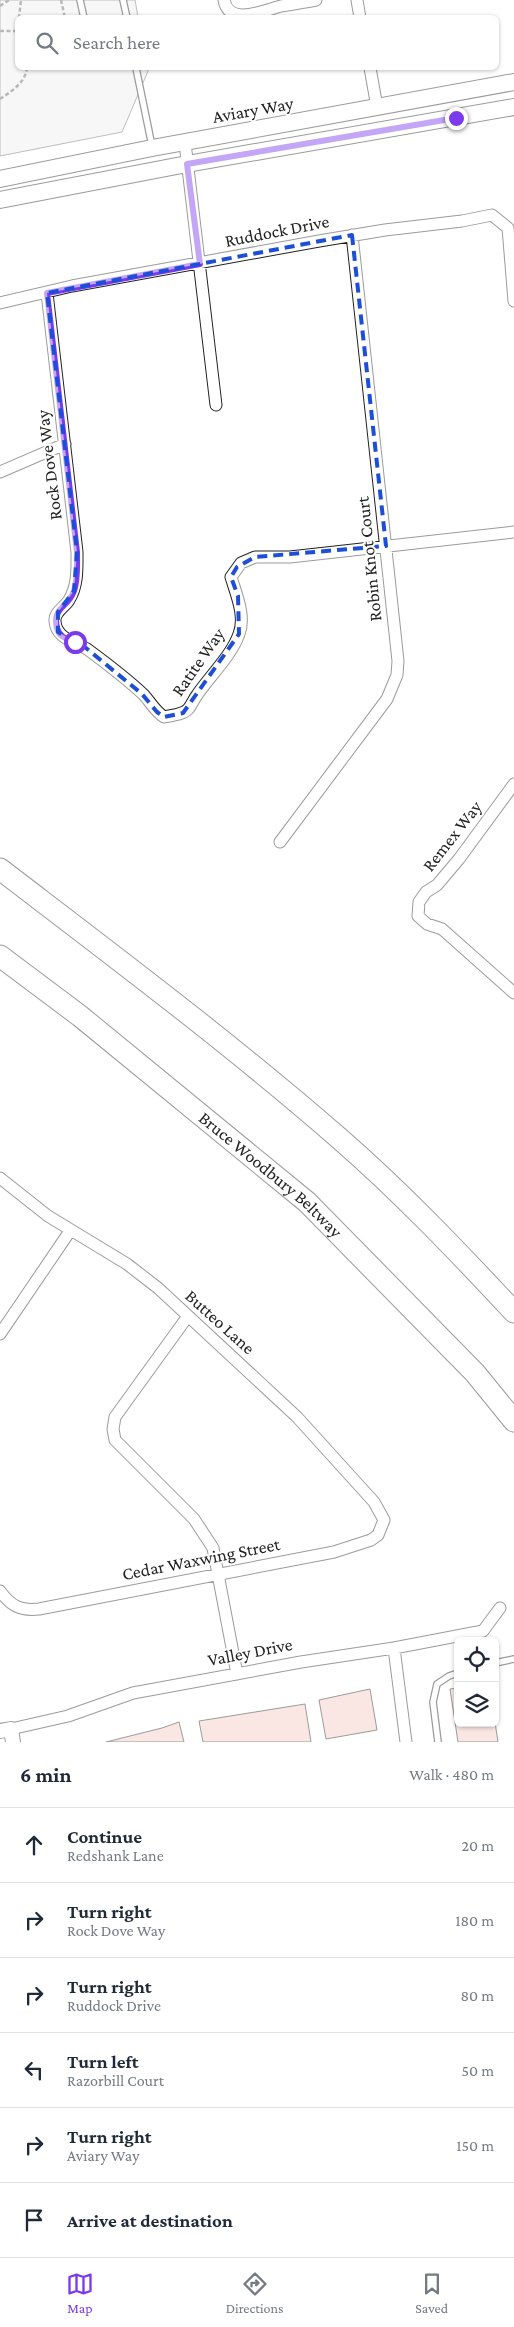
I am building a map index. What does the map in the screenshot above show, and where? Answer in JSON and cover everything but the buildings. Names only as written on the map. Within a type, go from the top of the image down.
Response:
[{"type":"highway","points":[[0,869],[240,1054],[341,1140],[417,1210],[514,1312]]},
{"type":"highway","name":"Bruce Woodbury Beltway","points":[[0,956],[80,1016],[307,1202],[474,1373],[514,1421]]},
{"type":"main road","name":"Aviary Way","points":[[0,179],[152,148],[514,82]]},
{"type":"main road","points":[[0,200],[187,164],[514,107]]},
{"type":"main road","points":[[294,146],[323,133],[366,123],[378,115],[377,108]]},
{"type":"street","points":[[224,0],[225,5],[230,11],[240,15],[251,15],[283,6],[316,0]]},
{"type":"street","points":[[357,0],[360,15]]},
{"type":"street","points":[[370,70],[377,108]]},
{"type":"street","points":[[185,143],[216,405]]},
{"type":"street","name":"Ruddock Drive","points":[[0,303],[352,235],[462,222],[492,216],[502,221],[508,228],[514,300]]},
{"type":"street","name":"Robin Knot Court","points":[[280,842],[388,699],[393,688],[398,661],[352,235]]},
{"type":"street","name":"Rock Dove Way","points":[[47,293],[77,569],[74,592],[58,612],[55,621],[58,632],[64,638],[86,648],[142,694],[157,712],[164,717],[177,714]]},
{"type":"street","points":[[0,472],[64,444]]},
{"type":"street","points":[[386,546],[514,532]]},
{"type":"street","name":"Ratite Way","points":[[177,714],[189,709],[239,634],[241,618],[238,596],[231,577],[237,567],[247,559],[255,557],[290,557],[386,546]]},
{"type":"street","name":"Remex Way","points":[[514,784],[459,859],[437,885],[426,892],[419,902],[418,909],[418,916],[427,924],[442,929],[514,993]]},
{"type":"street","name":"Butteo Lane","points":[[0,1178],[26,1201],[140,1274],[188,1316],[270,1392],[328,1450],[374,1502],[384,1520],[382,1525]]},
{"type":"street","points":[[0,1334],[70,1230]]},
{"type":"street","points":[[188,1316],[115,1417],[113,1430],[115,1440],[121,1448],[177,1501],[200,1527],[213,1548],[237,1674]]},
{"type":"street","name":"Cedar Waxwing Street","points":[[0,1591],[9,1603],[18,1608],[27,1610],[39,1609],[356,1546],[378,1535],[382,1525]]},
{"type":"street","name":"Valley Drive","points":[[8,1734],[68,1716],[133,1693],[483,1631],[500,1608]]},
{"type":"street","points":[[394,1648],[406,1742]]},
{"type":"lane","points":[[80,0],[83,15]]},
{"type":"lane","points":[[123,0],[126,15]]},
{"type":"lane","points":[[136,70],[152,148]]},
{"type":"lane","points":[[499,1662],[514,1659]]},
{"type":"lane","points":[[438,1742],[433,1702],[438,1684],[454,1674]]},
{"type":"path","points":[[0,6],[10,0]]},
{"type":"path","points":[[19,15],[21,0]]},
{"type":"path","points":[[62,0],[64,15]]},
{"type":"path","points":[[0,31],[15,32]]},
{"type":"path","points":[[0,99],[16,88],[27,70]]},
{"type":"highlighted area","points":[[352,235],[386,546],[255,557],[237,567],[231,577],[238,596],[239,634],[183,713],[164,717],[157,712],[142,694],[86,648],[58,632],[58,612],[74,591],[77,552],[47,293]]},
{"type":"shaded area","points":[[0,0],[135,0],[138,15],[15,15],[15,70],[148,71],[122,132],[0,156]]},
{"type":"route","points":[[75,642],[64,638],[58,632],[55,621],[58,612],[74,592],[77,552],[47,293],[72,286],[200,264],[187,164],[456,118]]}]
